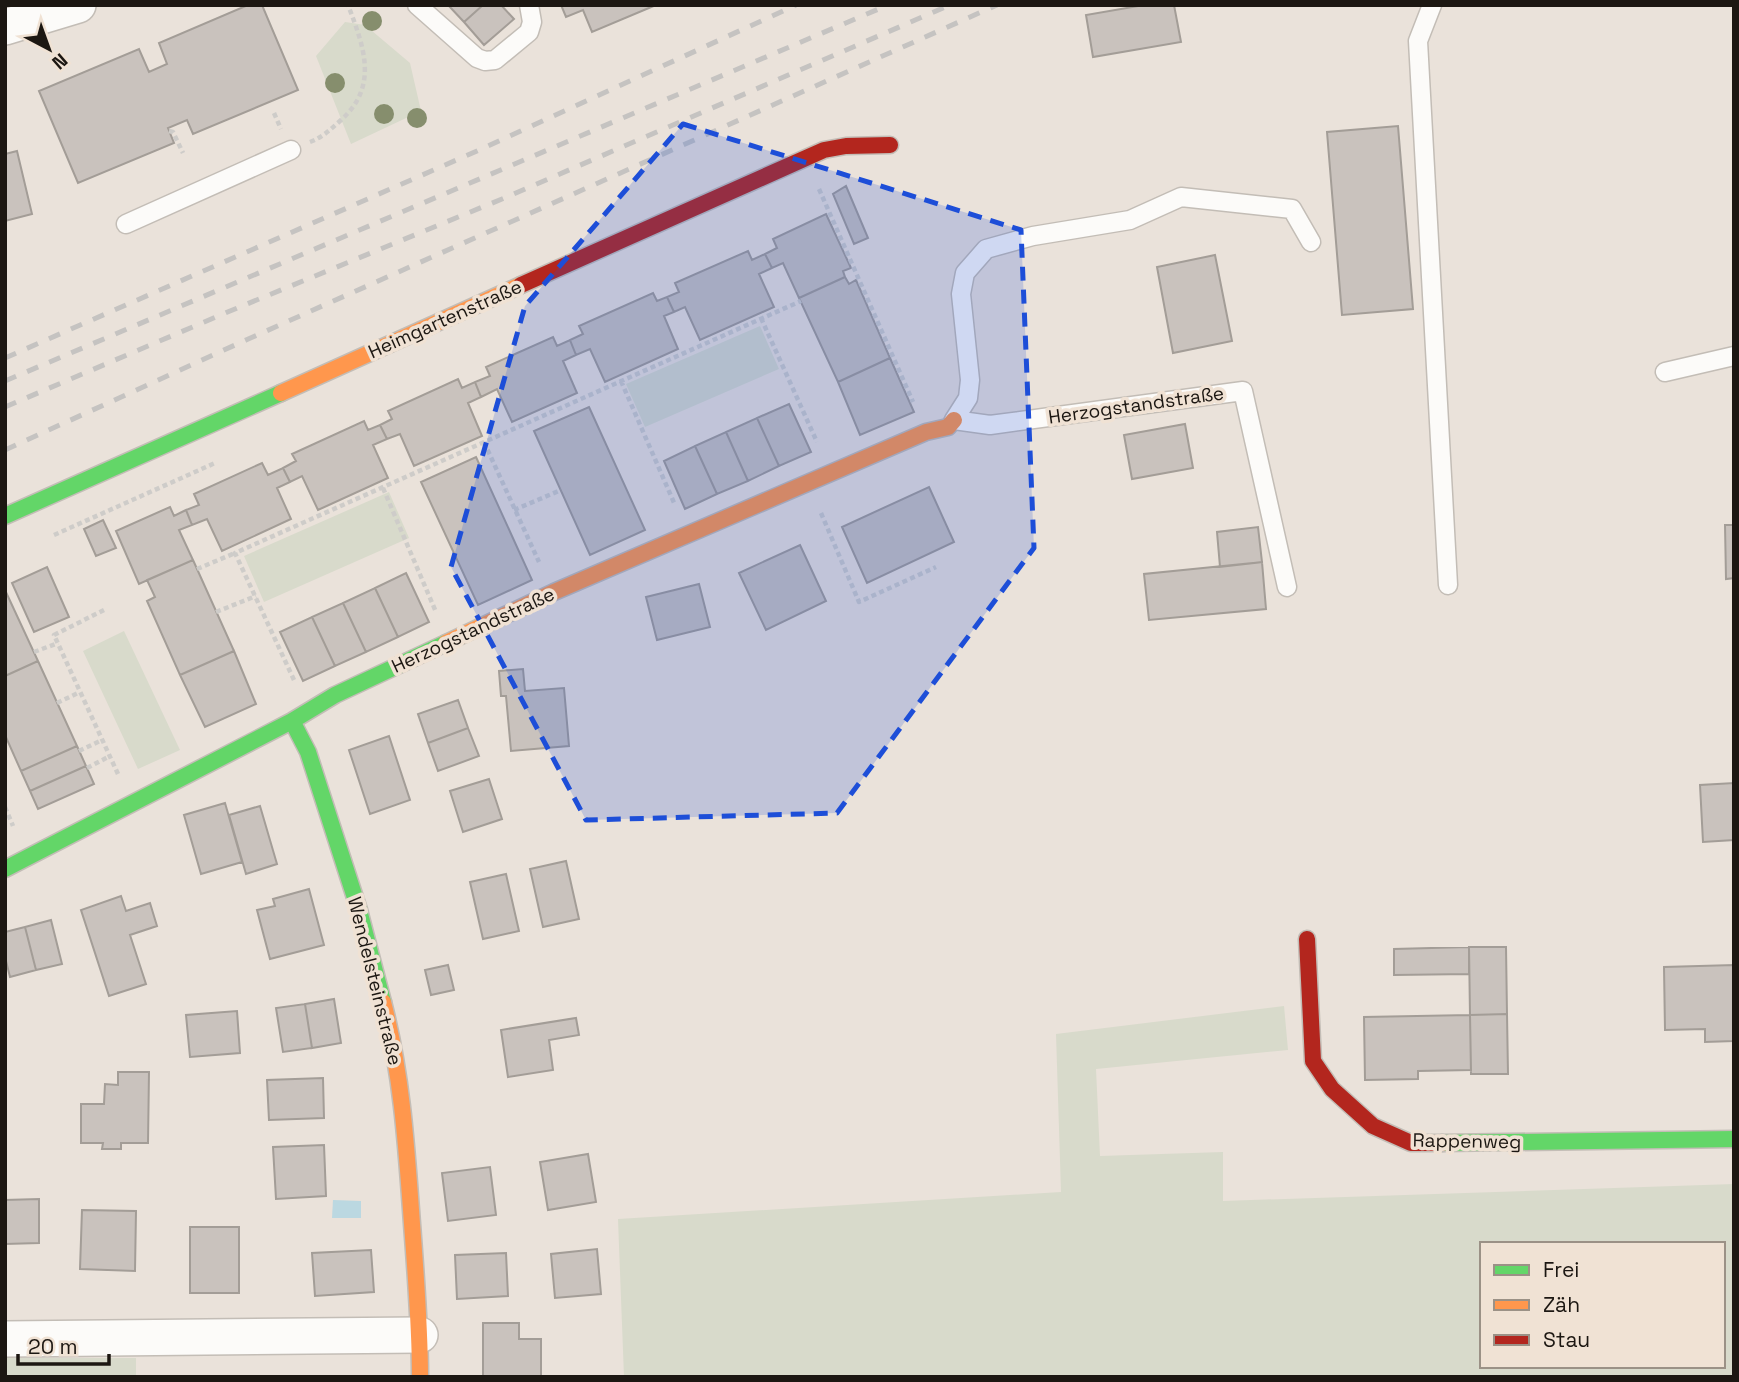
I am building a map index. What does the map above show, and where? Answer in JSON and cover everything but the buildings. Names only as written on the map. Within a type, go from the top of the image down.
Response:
[{"type":"street","points":[[5,27],[78,5]]},
{"type":"street","name":"Heimgartenstraße","points":[[5,516],[824,150],[846,146],[890,145]]},
{"type":"street","name":"Herzogstandstraße","points":[[5,869],[292,721],[308,709],[554,592],[926,432],[948,427],[954,420]]},
{"type":"street","name":"Wendelsteinstraße","points":[[292,721],[308,752],[359,910],[393,1041],[404,1119],[420,1335],[420,1377]]},
{"type":"street","name":"Rappenweg","points":[[1307,939],[1313,1061],[1332,1089],[1373,1126],[1410,1143],[1734,1139]]},
{"type":"street","points":[[5,1339],[420,1335]]},
{"type":"lane","points":[[417,5],[477,58],[485,61],[495,60],[528,32],[532,22],[529,5]]},
{"type":"lane","points":[[1433,5],[1418,41],[1448,585]]},
{"type":"lane","points":[[126,225],[291,150]]},
{"type":"lane","points":[[954,420],[968,398],[970,380],[961,295],[965,273],[986,249],[1032,236],[1130,220],[1181,197],[1292,209],[1311,242]]},
{"type":"lane","points":[[1665,372],[1734,356]]},
{"type":"lane","name":"Herzogstandstraße","points":[[954,420],[990,425],[1243,391],[1287,587]]},
{"type":"path","points":[[291,150],[321,137],[351,111],[366,82],[362,41],[348,5]]},
{"type":"path","points":[[169,131],[173,132],[183,153]]},
{"type":"path","points":[[819,188],[926,432]]},
{"type":"path","points":[[197,569],[801,301]]},
{"type":"path","points":[[761,318],[819,447]]},
{"type":"path","points":[[621,381],[678,511]]},
{"type":"path","points":[[484,443],[554,592]]},
{"type":"path","points":[[383,488],[439,619]]},
{"type":"path","points":[[514,510],[561,490]]},
{"type":"path","points":[[817,504],[859,601],[936,567]]},
{"type":"path","points":[[235,553],[308,709]]},
{"type":"path","points":[[216,612],[256,596]]},
{"type":"path","points":[[104,610],[54,635],[131,804]]},
{"type":"path","points":[[34,652],[58,643]]},
{"type":"path","points":[[57,703],[80,692]]},
{"type":"path","points":[[79,751],[102,740]]},
{"type":"path","points":[[87,768],[110,756]]},
{"type":"highlighted area","points":[[683,124],[1021,230],[1034,548],[837,813],[586,820],[451,567],[525,306]]},
{"type":"shaded area","points":[[345,22],[365,25],[410,63],[421,111],[351,144],[316,56]]},
{"type":"shaded area","points":[[760,326],[779,369],[645,427],[626,384]]},
{"type":"shaded area","points":[[389,492],[409,538],[264,602],[244,556]]},
{"type":"shaded area","points":[[124,631],[180,750],[138,769],[83,651]]},
{"type":"shaded area","points":[[1284,1006],[1288,1050],[1096,1069],[1100,1156],[1223,1152],[1223,1201],[1734,1184],[1734,1377],[624,1377],[618,1219],[1061,1192],[1056,1034]]},
{"type":"shaded area","points":[[5,1358],[136,1358],[136,1377],[5,1377]]},
{"type":"water","points":[[333,1200],[361,1201],[361,1218],[332,1218]]},
{"type":"railway","points":[[5,358],[477,151],[796,5]]},
{"type":"railway","points":[[5,381],[888,5]]},
{"type":"railway","points":[[5,407],[502,199],[950,5]]},
{"type":"railway","points":[[5,450],[997,5]]},
{"type":"traffic: fast","points":[[5,516],[281,393]]},
{"type":"traffic: fast","points":[[5,869],[292,721],[335,695],[446,643]]},
{"type":"traffic: fast","points":[[292,721],[308,752],[359,910],[383,1002]]},
{"type":"traffic: fast","points":[[1442,1143],[1734,1139]]},
{"type":"traffic: slow","points":[[281,393],[521,285]]},
{"type":"traffic: slow","points":[[446,643],[554,592],[926,432],[948,427],[954,420]]},
{"type":"traffic: slow","points":[[383,1002],[394,1054],[405,1132],[420,1377]]},
{"type":"traffic: jam","points":[[521,285],[824,150],[846,146],[890,145]]},
{"type":"traffic: jam","points":[[1307,939],[1313,1061],[1332,1089],[1373,1126],[1411,1143],[1442,1143]]}]
